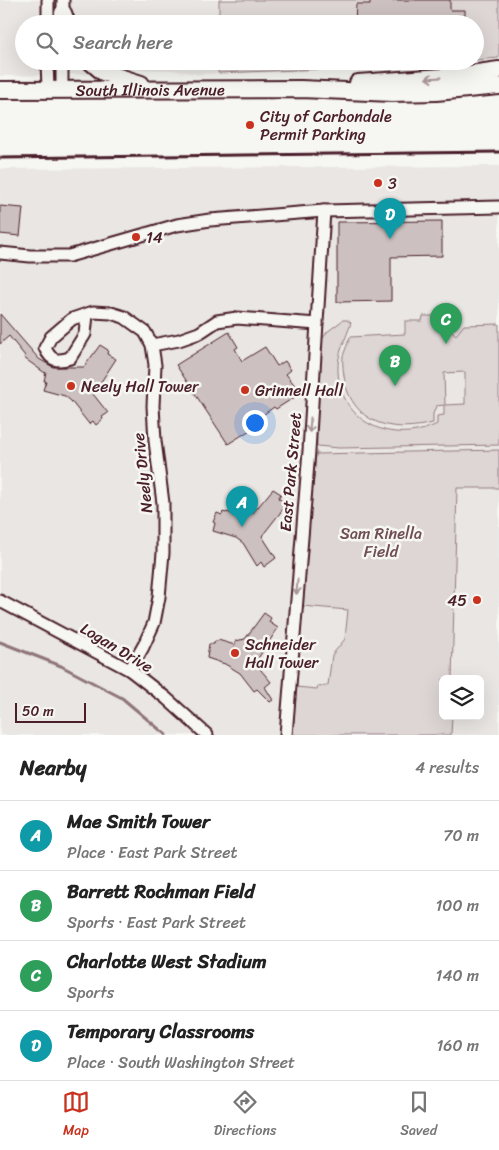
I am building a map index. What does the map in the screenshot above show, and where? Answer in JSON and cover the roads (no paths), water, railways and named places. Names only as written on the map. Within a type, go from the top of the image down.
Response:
[{"type":"highway","points":[[101,70],[162,90]]},
{"type":"highway","name":"South Illinois Avenue","points":[[301,88],[382,80],[456,76],[499,70]]},
{"type":"highway","name":"South Illinois Avenue","points":[[0,90],[301,88],[392,93],[436,92],[499,86]]},
{"type":"street","points":[[48,0],[48,15]]},
{"type":"street","points":[[50,70],[55,89]]},
{"type":"street","points":[[55,89],[60,70]]},
{"type":"street","points":[[0,253],[30,256],[69,256],[177,225],[210,220],[324,211],[499,207]]},
{"type":"street","name":"East Park Street","points":[[286,735],[324,211]]},
{"type":"street","points":[[87,315],[93,312],[111,312],[124,317],[145,332],[152,345],[179,340],[199,333],[217,321],[237,318],[317,324]]},
{"type":"street","name":"Neely Drive","points":[[130,670],[154,623],[159,597],[163,553],[163,503],[154,441],[155,365],[152,345]]},
{"type":"street","name":"Logan Drive","points":[[0,601],[130,670],[166,698],[207,735]]},
{"type":"waterway","points":[[0,642],[61,666],[122,698],[166,735]]},
{"type":"railway","points":[[0,158],[499,152]]},
{"type":"place","name":"City of Carbondale Permit Parking","points":[[250,125]]},
{"type":"place","name":"3","points":[[378,183]]},
{"type":"place","name":"14","points":[[136,237]]},
{"type":"place","name":"Temporary Classrooms","points":[[390,239]]},
{"type":"place","name":"Charlotte West Stadium","points":[[446,344]]},
{"type":"place","name":"Neely Hall Tower","points":[[71,386]]},
{"type":"place","name":"Barrett Rochman Field","points":[[395,386]]},
{"type":"place","name":"Grinnell Hall","points":[[245,390]]},
{"type":"place","name":"Mae Smith Tower","points":[[242,527]]},
{"type":"place","name":"45","points":[[477,600]]},
{"type":"place","name":"Schneider Hall Tower","points":[[235,653]]},
{"type":"park label","name":"Sam Rinella Field","points":[[381,542]]}]
